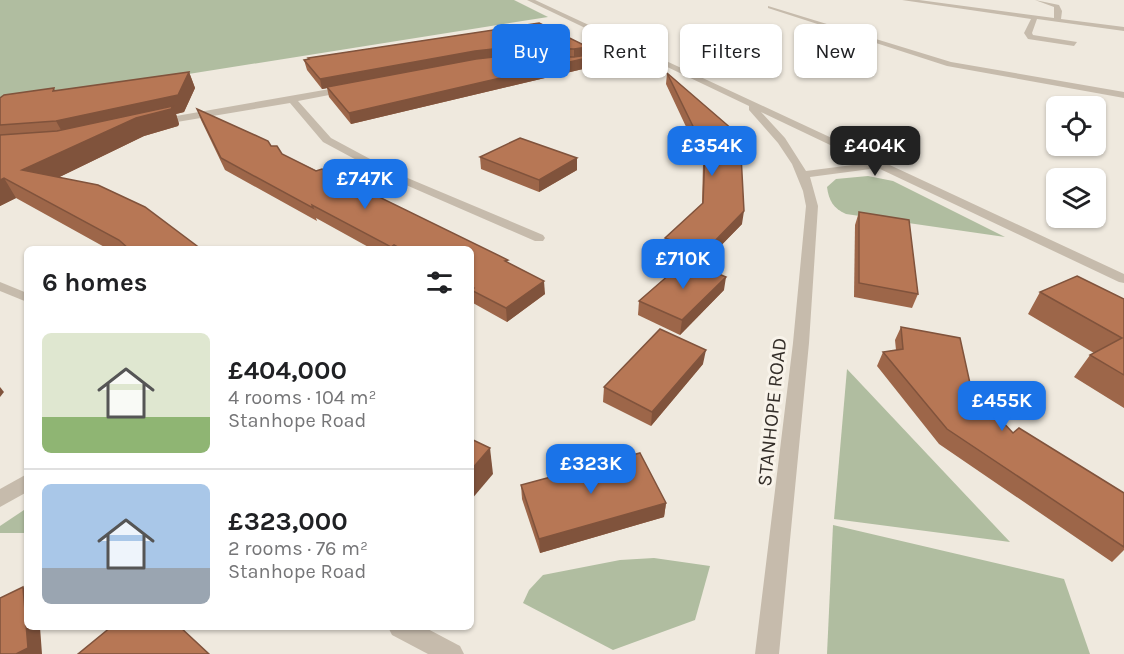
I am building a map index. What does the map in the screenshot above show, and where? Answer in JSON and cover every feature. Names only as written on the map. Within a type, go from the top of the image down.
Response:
[{"type":"street","points":[[530,0],[582,24]]},
{"type":"street","points":[[905,0],[1124,29]]},
{"type":"street","points":[[1038,0],[1057,6],[1059,11],[1057,20]]},
{"type":"street","points":[[770,7],[940,62],[1124,95]]},
{"type":"street","points":[[1035,17],[1028,33],[1031,37],[1074,44]]},
{"type":"street","points":[[574,63],[582,62]]},
{"type":"street","points":[[668,65],[1124,279]]},
{"type":"street","points":[[148,125],[356,88]]},
{"type":"street","points":[[292,100],[327,140],[394,176],[539,238]]},
{"type":"street","name":"STANHOPE ROAD","points":[[743,100],[778,134],[803,175],[812,206],[801,343],[768,654]]},
{"type":"street","points":[[803,175],[881,164]]},
{"type":"street","points":[[0,286],[24,297]]},
{"type":"street","points":[[0,499],[24,484]]},
{"type":"street","points":[[406,630],[452,654]]},
{"type":"green space","points":[[0,0],[514,0],[548,17],[492,24],[492,26],[0,104]]},
{"type":"green space","points":[[868,176],[893,181],[1005,237],[846,214],[835,207],[830,200],[827,187],[836,179]]},
{"type":"green space","points":[[847,369],[1010,542],[834,519]]},
{"type":"green space","points":[[24,510],[24,533],[0,533],[0,526]]},
{"type":"green space","points":[[833,525],[1064,579],[1090,654],[827,654]]},
{"type":"green space","points":[[654,558],[710,566],[695,620],[613,650],[523,603],[529,590],[543,575],[620,560]]},
{"type":"building","points":[[492,30],[492,49],[320,79],[304,60]]},
{"type":"building","points":[[570,38],[582,44],[582,48],[570,49]]},
{"type":"building","points":[[582,56],[582,59],[570,62],[570,57]]},
{"type":"building","points":[[492,57],[492,78],[500,78],[349,113],[327,87]]},
{"type":"building","points":[[189,72],[178,95],[56,121],[0,125],[0,98],[4,95],[54,88],[53,91]]},
{"type":"building","points":[[668,74],[740,136],[744,211],[704,252],[665,238],[703,203],[705,151]]},
{"type":"building","points":[[173,106],[171,109],[136,118],[22,170],[98,185],[145,207],[197,246],[126,246],[119,240],[4,178],[0,180],[0,135],[57,131]]},
{"type":"building","points":[[197,109],[268,141],[271,146],[277,146],[282,154],[316,171],[322,169],[508,260],[505,261],[544,281],[506,308],[474,292],[474,246],[389,246],[221,158]]},
{"type":"building","points":[[520,138],[577,158],[539,180],[480,157]]},
{"type":"building","points":[[859,212],[909,220],[918,294],[859,283]]},
{"type":"building","points":[[686,260],[726,277],[682,320],[639,301]]},
{"type":"building","points":[[1077,276],[1124,299],[1124,375],[1090,355],[1122,338],[1040,292]]},
{"type":"building","points":[[901,327],[960,338],[971,388],[1013,433],[1019,428],[1124,493],[1124,547],[947,429],[883,352],[903,349]]},
{"type":"building","points":[[660,329],[706,350],[652,412],[604,387]]},
{"type":"building","points":[[474,440],[490,448],[474,467]]},
{"type":"building","points":[[640,453],[666,503],[539,539],[521,485]]},
{"type":"building","points":[[23,587],[24,630],[27,630],[28,648],[16,654],[0,654],[0,598]]},
{"type":"building","points":[[107,630],[183,630],[209,654],[78,654]]}]
